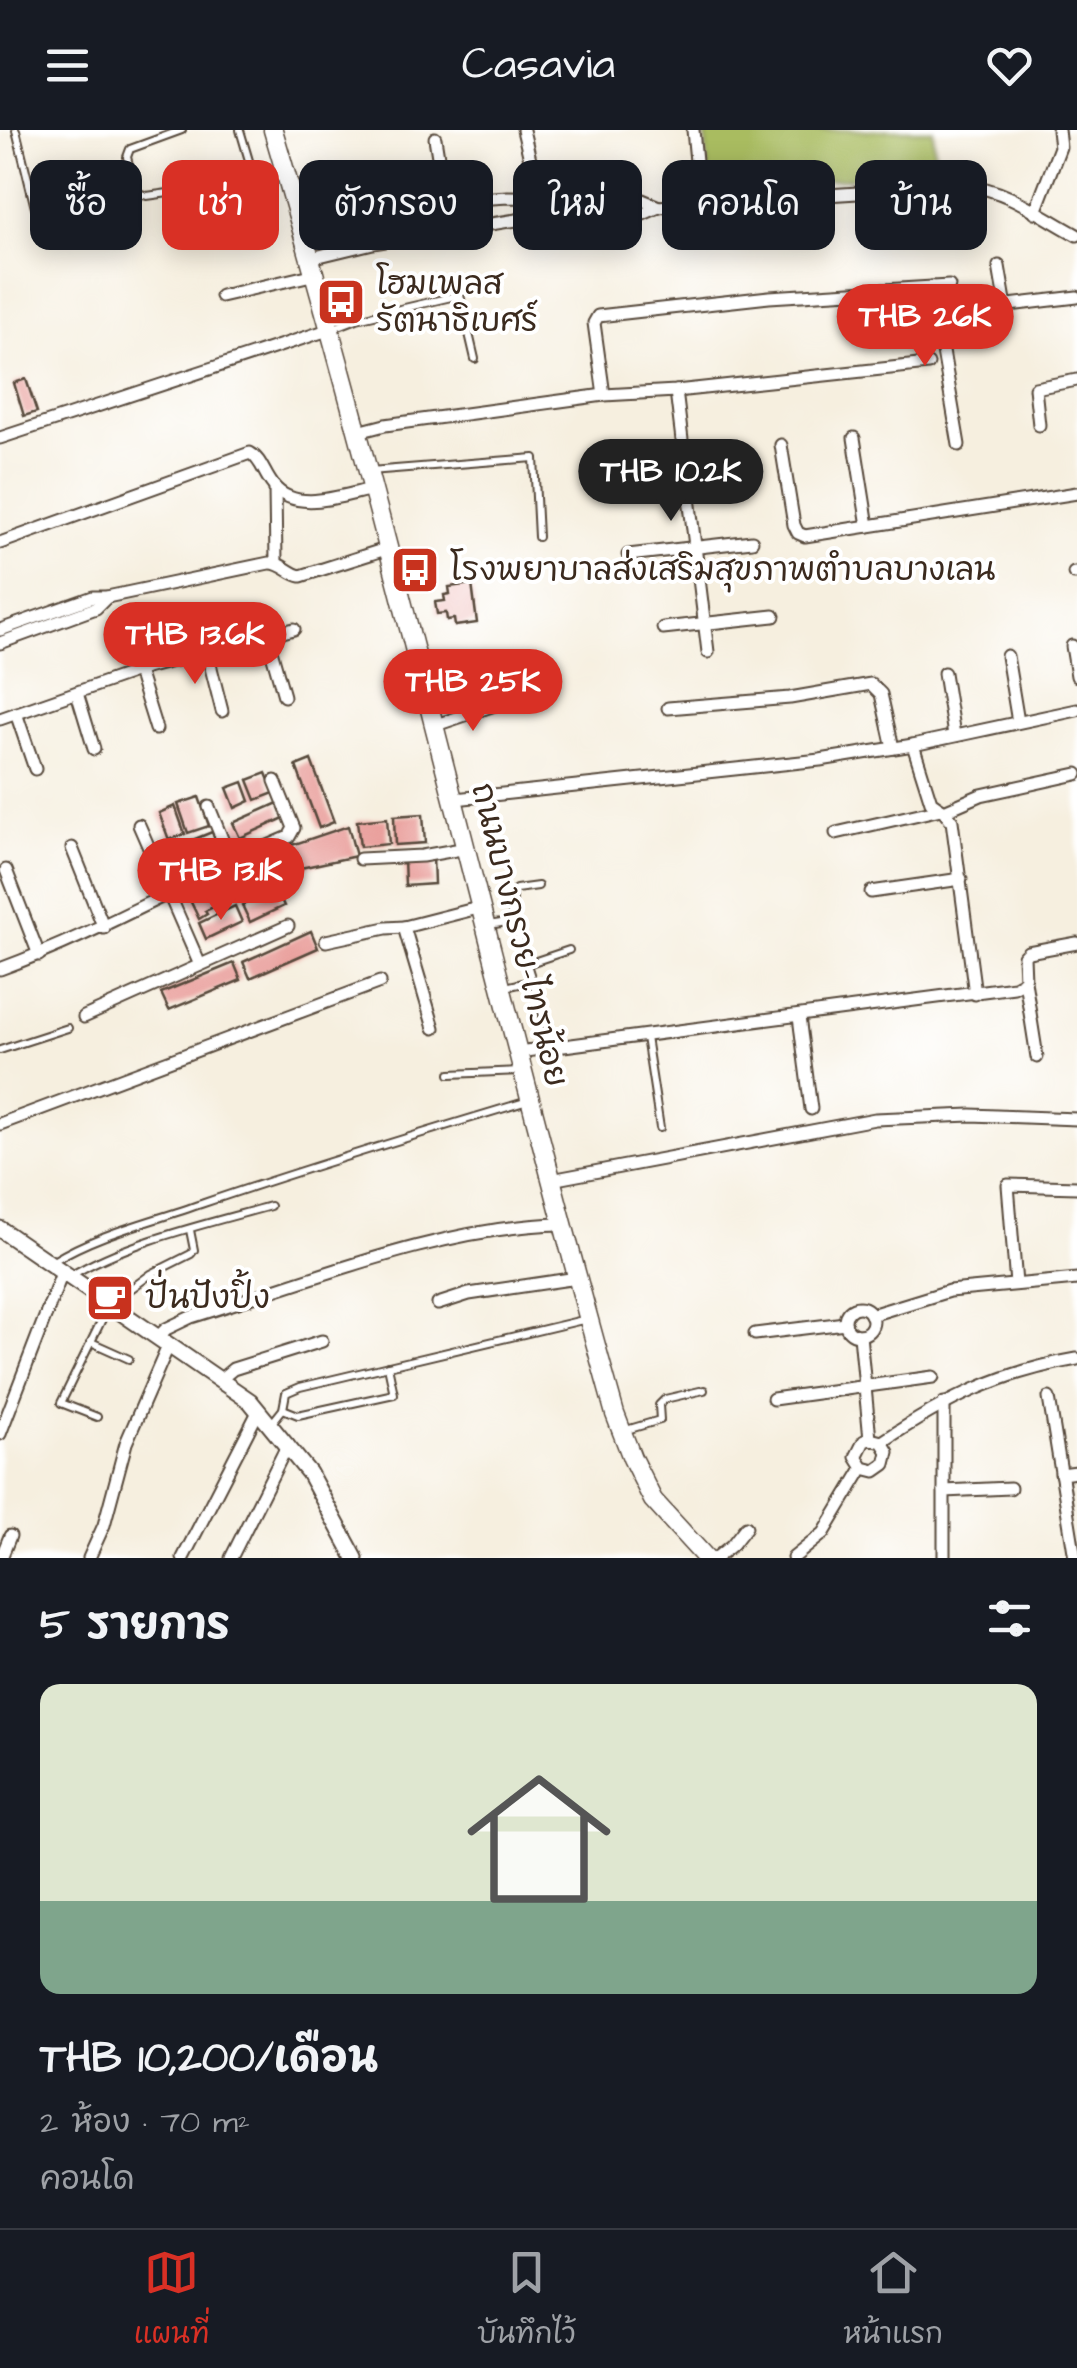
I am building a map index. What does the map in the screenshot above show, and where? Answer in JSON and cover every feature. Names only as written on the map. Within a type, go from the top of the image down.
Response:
[{"type":"main road","name":"ถนนบางกรวย-ไทรน้อย","points":[[274,130],[299,216]]},
{"type":"main road","name":"ถนนบางกรวย-ไทรน้อย","points":[[309,250],[455,798],[529,1100],[622,1432],[654,1500],[706,1558]]},
{"type":"street","points":[[522,130],[530,160]]},
{"type":"street","points":[[693,130],[696,160]]},
{"type":"street","points":[[1035,212],[1060,147],[1058,130]]},
{"type":"street","points":[[435,138],[438,160]]},
{"type":"street","points":[[835,194],[988,188],[1077,235]]},
{"type":"street","points":[[642,201],[659,207]]},
{"type":"street","points":[[642,214],[662,207]]},
{"type":"street","points":[[221,296],[372,250]]},
{"type":"street","points":[[1000,266],[1009,305],[1077,297]]},
{"type":"street","points":[[604,395],[594,323],[598,316],[769,297],[949,286]]},
{"type":"street","points":[[932,287],[959,445]]},
{"type":"street","points":[[0,438],[331,329]]},
{"type":"street","points":[[358,432],[604,395],[928,364]]},
{"type":"street","points":[[1039,425],[1035,388],[1077,380]]},
{"type":"street","points":[[676,391],[708,652]]},
{"type":"street","points":[[854,438],[868,526]]},
{"type":"street","points":[[781,445],[798,534],[806,536],[1077,493]]},
{"type":"street","points":[[0,543],[250,453],[258,458],[275,489],[276,562]]},
{"type":"street","points":[[620,480],[732,467]]},
{"type":"street","points":[[275,489],[301,500],[324,500],[371,480]]},
{"type":"street","points":[[628,554],[752,541]]},
{"type":"street","points":[[0,630],[93,597],[276,562],[302,576],[390,548]]},
{"type":"street","points":[[0,643],[96,608],[107,597]]},
{"type":"street","points":[[663,628],[774,616]]},
{"type":"street","points":[[0,719],[138,671],[294,629]]},
{"type":"street","points":[[267,636],[284,696]]},
{"type":"street","points":[[1072,646],[1077,676]]},
{"type":"street","points":[[207,652],[222,711]]},
{"type":"street","points":[[1007,656],[1018,722]]},
{"type":"street","points":[[138,671],[156,729]]},
{"type":"street","points":[[944,674],[954,735]]},
{"type":"street","points":[[668,708],[790,698],[871,684],[881,694],[893,748]]},
{"type":"street","points":[[78,692],[94,749]]},
{"type":"street","points":[[436,725],[498,704]]},
{"type":"street","points":[[455,798],[820,760],[913,745],[1077,710]]},
{"type":"street","points":[[16,713],[34,769]]},
{"type":"street","points":[[913,745],[931,802],[952,821],[975,994]]},
{"type":"street","points":[[836,833],[943,810],[980,795],[1077,774]]},
{"type":"street","points":[[0,969],[104,928],[232,861],[288,837],[294,828],[275,781]]},
{"type":"street","points":[[209,807],[232,861]]},
{"type":"street","points":[[138,825],[200,965]]},
{"type":"street","points":[[72,848],[104,928]]},
{"type":"street","points":[[360,859],[422,856],[467,848]]},
{"type":"street","points":[[6,870],[39,955]]},
{"type":"street","points":[[871,892],[961,879]]},
{"type":"street","points":[[326,941],[386,928],[484,916]]},
{"type":"street","points":[[84,1017],[288,926]]},
{"type":"street","points":[[404,928],[434,1028]]},
{"type":"street","points":[[1037,1057],[1024,956],[1077,943]]},
{"type":"street","points":[[520,1062],[646,1036],[975,994],[1014,987],[1025,980]]},
{"type":"street","points":[[0,1124],[380,982]]},
{"type":"street","points":[[800,1017],[811,1109]]},
{"type":"street","points":[[551,1180],[875,1119],[1077,1119]]},
{"type":"street","points":[[1016,1284],[1008,1186],[1077,1187]]},
{"type":"street","points":[[89,1558],[104,1525],[126,1444],[166,1329],[431,1243],[524,1225],[562,1224]]},
{"type":"street","points":[[0,1228],[221,1378],[259,1410],[308,1474],[355,1558]]},
{"type":"street","points":[[0,1434],[60,1271]]},
{"type":"street","points":[[438,1304],[469,1294],[577,1278]]},
{"type":"street","points":[[860,1336],[850,1332],[845,1323],[848,1312],[857,1307],[871,1315],[948,1291],[1077,1279]]},
{"type":"street","points":[[860,1336],[870,1330],[871,1315]]},
{"type":"street","points":[[755,1334],[845,1323]]},
{"type":"street","points":[[860,1336],[876,1440],[888,1452],[885,1464],[875,1471],[863,1468]]},
{"type":"street","points":[[221,1378],[233,1369],[322,1341]]},
{"type":"street","points":[[863,1468],[856,1451],[976,1386],[1032,1367],[1077,1359]]},
{"type":"street","points":[[772,1400],[933,1377]]},
{"type":"street","points":[[1049,1398],[1075,1549]]},
{"type":"street","points":[[944,1403],[944,1558]]},
{"type":"street","points":[[183,1558],[259,1410]]},
{"type":"street","points":[[230,1558],[288,1444]]},
{"type":"street","points":[[793,1558],[824,1533],[863,1468]]},
{"type":"street","points":[[1062,1474],[1077,1472]]},
{"type":"street","points":[[944,1491],[1010,1488]]},
{"type":"street","points":[[716,1558],[746,1527]]},
{"type":"street","points":[[1,1558],[10,1536]]},
{"type":"lane","points":[[16,130],[30,187]]},
{"type":"lane","points":[[128,160],[130,149],[182,130]]},
{"type":"lane","points":[[240,130],[249,160]]},
{"type":"lane","points":[[279,177],[287,176]]},
{"type":"lane","points":[[331,329],[460,295],[476,359]]},
{"type":"lane","points":[[371,480],[534,458],[538,537]]},
{"type":"lane","points":[[538,886],[513,892],[512,923],[546,1025]]},
{"type":"lane","points":[[484,916],[512,923]]},
{"type":"lane","points":[[527,964],[569,950]]},
{"type":"lane","points":[[502,987],[533,981]]},
{"type":"lane","points":[[0,1050],[68,1028]]},
{"type":"lane","points":[[646,1036],[660,1128]]},
{"type":"lane","points":[[450,1074],[520,1062]]},
{"type":"lane","points":[[60,1271],[79,1246],[130,1227],[348,1154],[529,1100]]},
{"type":"lane","points":[[60,1271],[270,1206]]},
{"type":"lane","points":[[97,1417],[61,1403],[109,1305],[151,1274],[191,1254],[194,1250],[190,1230]]},
{"type":"lane","points":[[271,1424],[283,1409],[286,1392],[300,1387],[588,1318]]},
{"type":"lane","points":[[91,1342],[129,1358]]},
{"type":"lane","points":[[283,1409],[298,1415],[394,1394],[388,1366]]},
{"type":"lane","points":[[622,1432],[660,1420],[660,1405],[665,1400],[704,1390]]},
{"type":"green space","points":[[705,130],[933,130],[935,160],[855,160],[855,178],[835,180],[835,160],[707,160]]},
{"type":"building","points":[[26,379],[37,412],[24,416],[14,383]]},
{"type":"building","points":[[472,584],[477,623],[455,626],[454,619],[447,620],[446,613],[437,614],[435,602],[445,601],[449,587]]},
{"type":"building","points":[[311,760],[334,822],[319,828],[296,766]]},
{"type":"building","points":[[266,773],[274,793],[256,800],[248,780]]},
{"type":"building","points":[[243,782],[250,801],[235,808],[227,788]]},
{"type":"building","points":[[199,797],[209,826],[188,833],[178,804]]},
{"type":"building","points":[[278,803],[284,818],[240,838],[233,823]]},
{"type":"building","points":[[175,806],[185,834],[169,840],[159,813]]},
{"type":"building","points":[[423,814],[425,843],[395,845],[394,816]]},
{"type":"building","points":[[387,818],[389,844],[360,847],[357,821]]},
{"type":"building","points":[[348,826],[356,856],[282,872],[277,850]]},
{"type":"building","points":[[212,832],[218,848],[180,864],[173,848]]},
{"type":"building","points":[[433,856],[434,884],[405,886],[404,857]]},
{"type":"building","points":[[266,864],[274,882],[240,897],[232,879]]},
{"type":"building","points":[[223,884],[230,899],[205,911],[207,914],[199,919],[190,900]]},
{"type":"building","points":[[276,889],[284,906],[250,922],[242,905]]},
{"type":"building","points":[[235,906],[242,922],[206,939],[199,923]]},
{"type":"building","points":[[311,931],[318,948],[250,978],[243,962]]},
{"type":"building","points":[[234,963],[241,980],[169,1010],[161,993]]},
{"type":"place","name":"โฮมเพลส รัตนาธิเบศร์","points":[[341,302]]},
{"type":"place","name":"โรงพยาบาลส่งเสริมสุขภาพตำบลบางเลน","points":[[415,570]]},
{"type":"place","name":"ปั่นปังปิ้ง","points":[[110,1298]]}]
